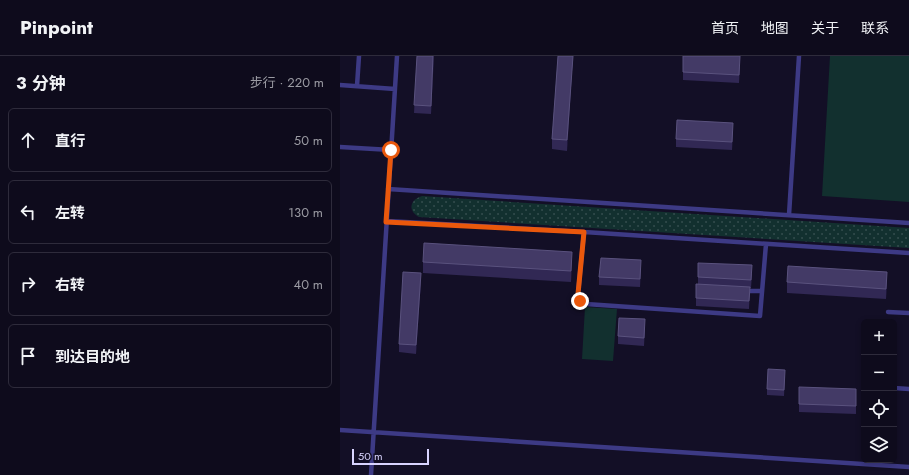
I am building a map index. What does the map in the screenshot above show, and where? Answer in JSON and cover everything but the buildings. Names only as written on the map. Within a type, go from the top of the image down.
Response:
[{"type":"lane","points":[[357,86],[359,56]]},
{"type":"lane","points":[[371,475],[397,56]]},
{"type":"lane","points":[[789,215],[799,56]]},
{"type":"lane","points":[[340,85],[395,89]]},
{"type":"lane","points":[[340,147],[391,150]]},
{"type":"lane","points":[[388,190],[909,223]]},
{"type":"lane","points":[[386,222],[584,232],[909,253]]},
{"type":"lane","points":[[584,232],[578,294],[580,301],[586,304],[760,316],[766,244]]},
{"type":"lane","points":[[749,291],[762,291]]},
{"type":"lane","points":[[888,312],[909,313]]},
{"type":"lane","points":[[897,388],[909,389]]},
{"type":"lane","points":[[340,430],[909,467]]},
{"type":"green space","points":[[830,56],[909,56],[909,202],[822,196]]},
{"type":"green space","points":[[422,196],[909,228],[909,248],[419,217],[413,212],[412,203],[414,200]]},
{"type":"green space","points":[[585,307],[617,309],[613,361],[582,359]]},
{"type":"route","points":[[391,150],[386,222],[584,232],[578,294],[580,301]]}]
